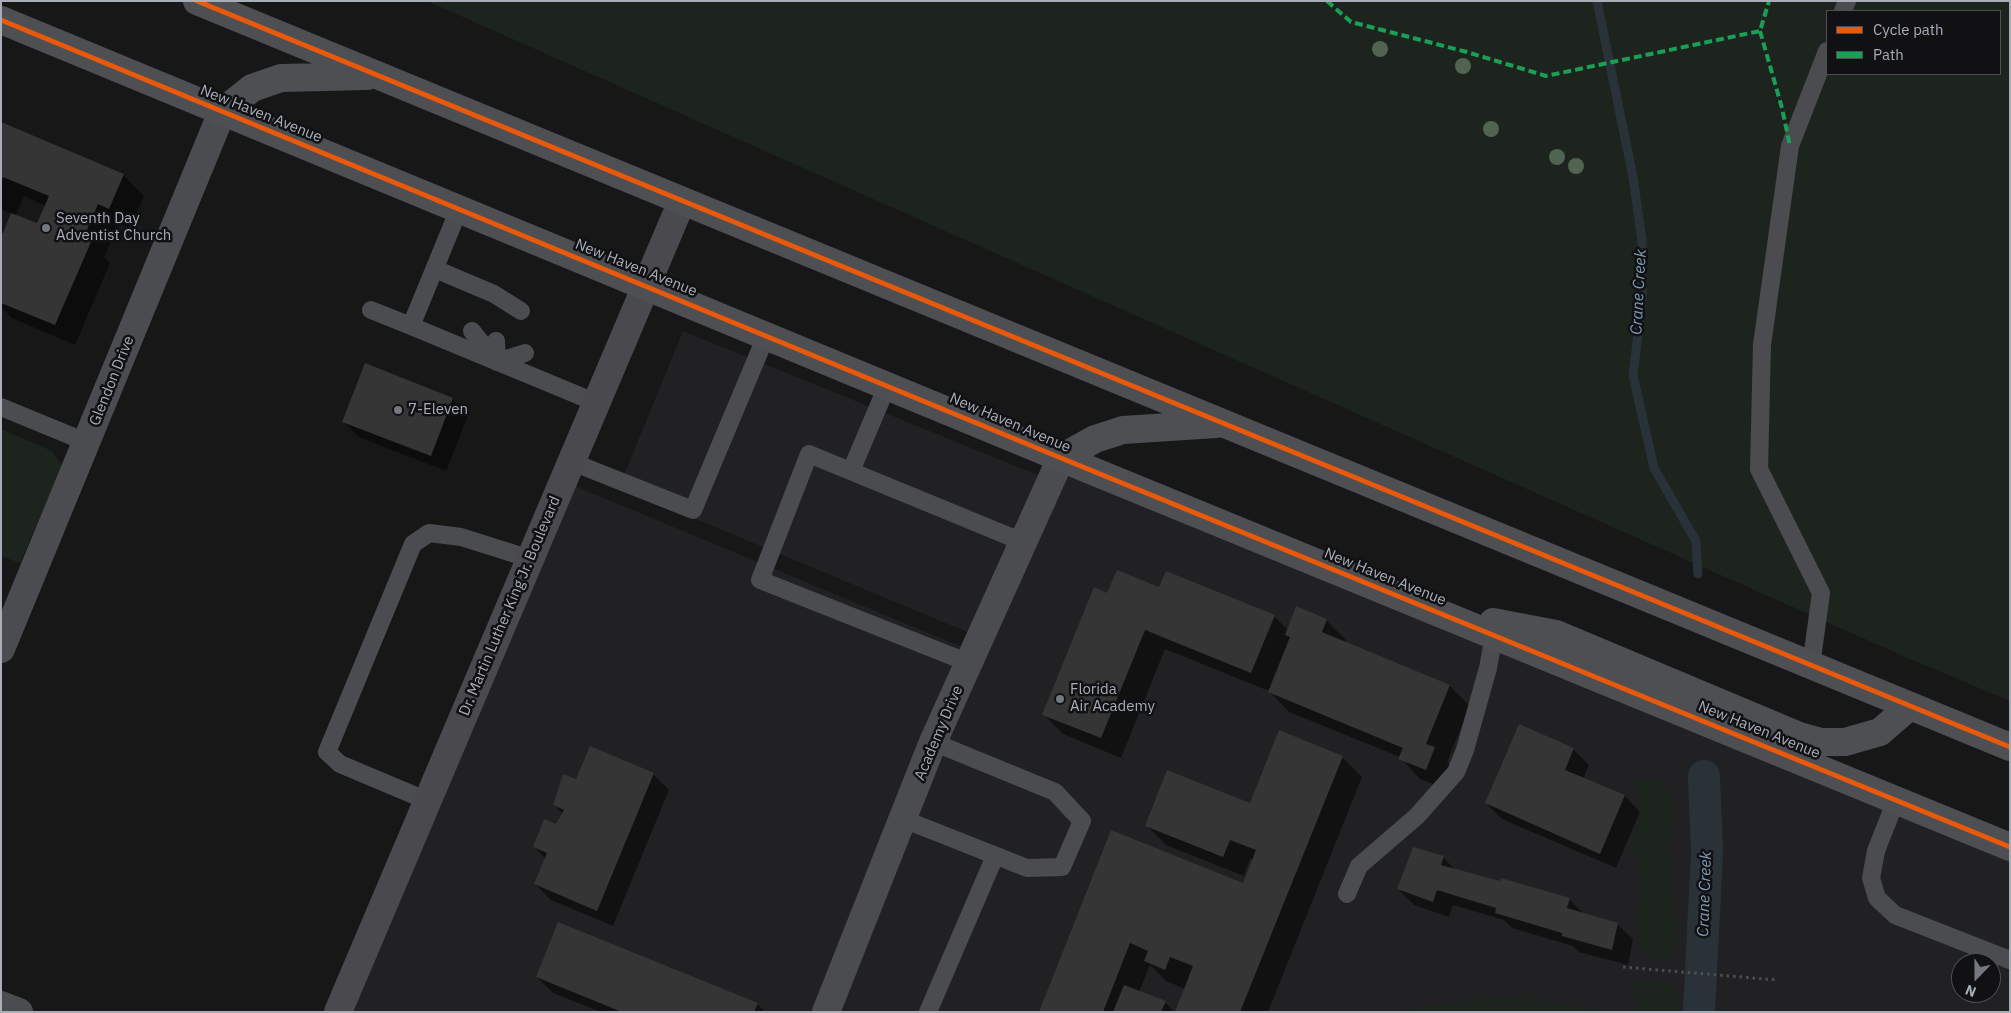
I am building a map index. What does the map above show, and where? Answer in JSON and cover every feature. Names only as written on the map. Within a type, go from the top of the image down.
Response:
[{"type":"main road","points":[[197,1],[2010,747]]},
{"type":"main road","name":"New Haven Avenue","points":[[1,20],[1060,458],[2010,847]]},
{"type":"main road","points":[[222,112],[252,88],[281,78],[376,75]]},
{"type":"main road","points":[[1060,458],[1095,438],[1123,430],[1222,423]]},
{"type":"main road","points":[[1440,613],[1556,634],[1799,736],[1821,742],[1845,742],[1880,732],[1910,706]]},
{"type":"street","name":"Glendon Drive","points":[[1,649],[222,112]]},
{"type":"street","name":"Dr. Martin Luther King Jr. Boulevard","points":[[338,1012],[682,201]]},
{"type":"street","name":"Academy Drive","points":[[826,1012],[933,742],[1060,458]]},
{"type":"street","points":[[1,1004],[19,1012]]},
{"type":"lane","points":[[1811,666],[1822,593],[1759,470],[1762,345],[1790,146],[1826,54]]},
{"type":"lane","points":[[411,326],[459,209]]},
{"type":"lane","points":[[435,269],[521,311]]},
{"type":"lane","points":[[475,294],[494,298]]},
{"type":"lane","points":[[371,310],[597,403]]},
{"type":"lane","points":[[472,332],[497,362]]},
{"type":"lane","points":[[572,462],[693,510],[766,336]]},
{"type":"lane","points":[[496,341],[497,362]]},
{"type":"lane","points":[[497,362],[525,353]]},
{"type":"lane","points":[[851,471],[887,386]]},
{"type":"lane","points":[[1,407],[86,442]]},
{"type":"lane","points":[[969,663],[760,580],[808,454],[1023,542]]},
{"type":"lane","points":[[428,800],[340,764],[327,752],[413,544],[429,533],[461,537],[530,559]]},
{"type":"lane","points":[[1346,894],[1359,866],[1417,816],[1456,772],[1470,732],[1488,668],[1494,636]]},
{"type":"lane","points":[[903,819],[1027,868],[1062,867],[1082,821],[1055,792],[933,742]]},
{"type":"lane","points":[[1896,800],[1876,851],[1871,878],[1877,898],[1894,915],[2010,960]]},
{"type":"lane","points":[[928,1012],[994,856]]},
{"type":"path","points":[[1623,967],[1777,980]]},
{"type":"shaded area","points":[[427,1],[2010,1],[2010,701],[1910,659]]},
{"type":"shaded area","points":[[683,331],[1038,475],[967,632],[619,487]]},
{"type":"shaded area","points":[[1,429],[52,451],[62,466],[20,563],[1,556]]},
{"type":"shaded area","name":"Florida Air Academy","points":[[1061,458],[2010,847],[2010,1012],[338,1012],[563,481],[974,652]]},
{"type":"shaded area","points":[[1658,778],[1675,801],[1675,813],[1667,846],[1676,917],[1677,944],[1671,957],[1658,961],[1642,950],[1638,943],[1635,921],[1641,884],[1633,845],[1637,818],[1636,780]]},
{"type":"shaded area","points":[[1646,978],[1661,980],[1676,988],[1679,1012],[1637,1012],[1631,987],[1635,980]]},
{"type":"shaded area","points":[[1505,995],[1609,1012],[1395,1012]]},
{"type":"building","name":"Seventh Day Adventist Church","points":[[1,122],[124,174],[109,209],[98,204],[83,239],[91,242],[55,325],[1,303],[1,233],[3,233],[11,213],[37,223],[49,196],[3,177],[1,182]]},
{"type":"building","name":"7-Eleven","points":[[365,363],[453,398],[431,456],[342,422]]},
{"type":"building","points":[[1117,570],[1159,587],[1166,571],[1275,615],[1251,673],[1145,630],[1101,738],[1042,715],[1094,587],[1107,593]]},
{"type":"building","points":[[1296,606],[1327,619],[1322,632],[1450,685],[1426,744],[1435,747],[1426,770],[1398,759],[1403,748],[1268,692],[1290,637],[1285,635]]},
{"type":"building","points":[[1519,724],[1574,748],[1565,770],[1625,795],[1600,854],[1485,803]]},
{"type":"building","points":[[1279,730],[1343,756],[1240,1012],[1175,1012],[1193,966],[1170,957],[1165,970],[1144,961],[1148,951],[1130,943],[1103,1012],[1039,1012],[1111,830],[1243,883],[1256,850],[1230,840],[1223,857],[1145,826],[1167,770],[1250,803]]},
{"type":"building","points":[[590,746],[654,773],[597,911],[534,884],[547,853],[533,847],[544,819],[556,824],[564,810],[553,805],[563,774],[576,779]]},
{"type":"building","points":[[1413,847],[1444,856],[1441,865],[1500,881],[1501,878],[1570,898],[1567,908],[1618,923],[1612,950],[1562,936],[1562,933],[1495,913],[1496,908],[1437,890],[1433,902],[1397,889]]},
{"type":"building","points":[[558,922],[758,1003],[754,1012],[622,1012],[536,977]]},
{"type":"building","points":[[1124,985],[1166,1001],[1161,1012],[1113,1012]]},
{"type":"waterway","name":"Crane Creek","points":[[1597,1],[1633,177],[1642,241],[1642,300],[1633,375],[1654,468],[1696,541],[1698,574]]},
{"type":"waterway","name":"Crane Creek","points":[[1699,1012],[1707,852],[1704,776]]},
{"type":"marked path","points":[[1327,1],[1351,22],[1467,52],[1546,76],[1760,31],[1769,1]]},
{"type":"marked path","points":[[1760,31],[1782,108],[1790,146]]},
{"type":"cycle path","points":[[197,1],[2010,747]]},
{"type":"cycle path","points":[[1,20],[1061,458],[2010,847]]},
{"type":"place","name":"Seventh Day Adventist Church","points":[[46,228]]},
{"type":"place","name":"7-Eleven","points":[[398,410]]},
{"type":"place","name":"Florida Air Academy","points":[[1060,699]]}]
